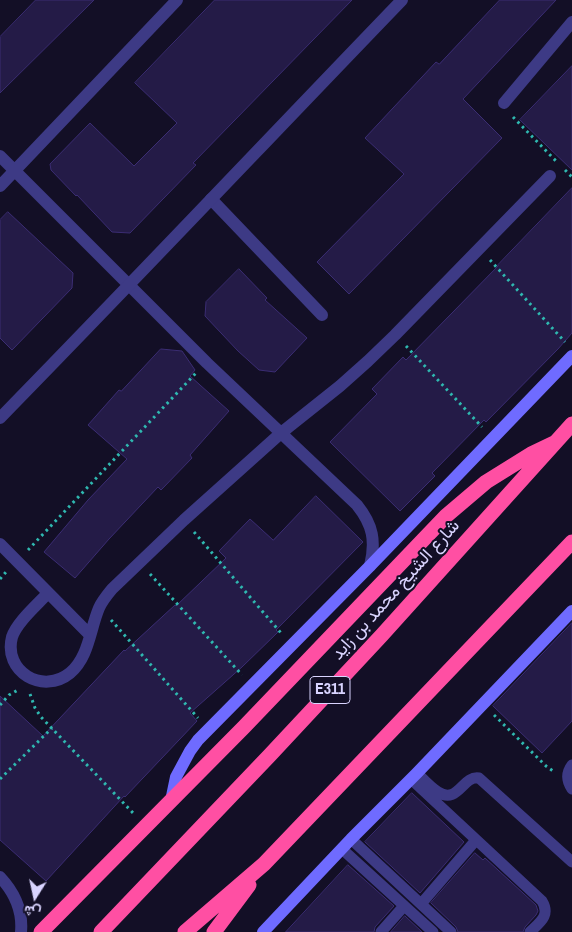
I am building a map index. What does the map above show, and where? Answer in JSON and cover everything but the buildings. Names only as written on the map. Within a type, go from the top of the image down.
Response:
[{"type":"highway","name":"شارع الشيخ محمد بن زايد","points":[[101,932],[270,756],[572,424]]},
{"type":"highway","points":[[41,932],[244,727],[446,516],[486,482],[530,454],[554,442]]},
{"type":"highway","points":[[185,932],[264,864],[572,542]]},
{"type":"highway","points":[[214,932],[264,864]]},
{"type":"main road","points":[[171,801],[176,777],[182,764],[208,729],[253,686],[572,356]]},
{"type":"main road","points":[[263,932],[572,611]]},
{"type":"street","points":[[0,186],[177,0]]},
{"type":"street","points":[[0,418],[130,285],[402,0]]},
{"type":"street","points":[[504,103],[572,22]]},
{"type":"street","points":[[0,156],[207,362],[357,505],[369,523],[372,534],[374,545],[370,566]]},
{"type":"street","points":[[48,594],[18,626],[12,636],[11,648],[13,659],[28,683],[51,682],[62,679],[72,672],[88,645],[99,607],[105,598],[184,520],[280,432],[340,386],[395,335],[550,176]]},
{"type":"street","points":[[211,199],[322,315]]},
{"type":"street","points":[[0,544],[90,634]]},
{"type":"street","points":[[0,877],[13,892],[19,906],[22,921],[21,932]]},
{"type":"lane","points":[[570,783],[568,772],[572,765]]},
{"type":"lane","points":[[414,776],[476,840],[545,906],[543,919],[530,932]]},
{"type":"lane","points":[[414,776],[437,792],[448,795],[458,791],[472,778],[479,778],[572,862]]},
{"type":"lane","points":[[351,839],[451,932]]},
{"type":"lane","points":[[421,904],[476,840]]},
{"type":"lane","points":[[342,849],[433,932]]},
{"type":"lane","points":[[381,932],[404,906]]},
{"type":"path","points":[[504,103],[511,115],[572,177]]},
{"type":"path","points":[[479,248],[565,343]]},
{"type":"path","points":[[395,335],[493,439]]},
{"type":"path","points":[[0,579],[207,362]]},
{"type":"path","points":[[184,520],[292,645]]},
{"type":"path","points":[[139,563],[253,686]]},
{"type":"path","points":[[99,607],[208,729]]},
{"type":"path","points":[[0,705],[9,695],[28,683],[35,708],[41,716],[145,827]]},
{"type":"path","points":[[483,704],[546,766],[570,783]]},
{"type":"path","points":[[0,779],[52,728]]}]
